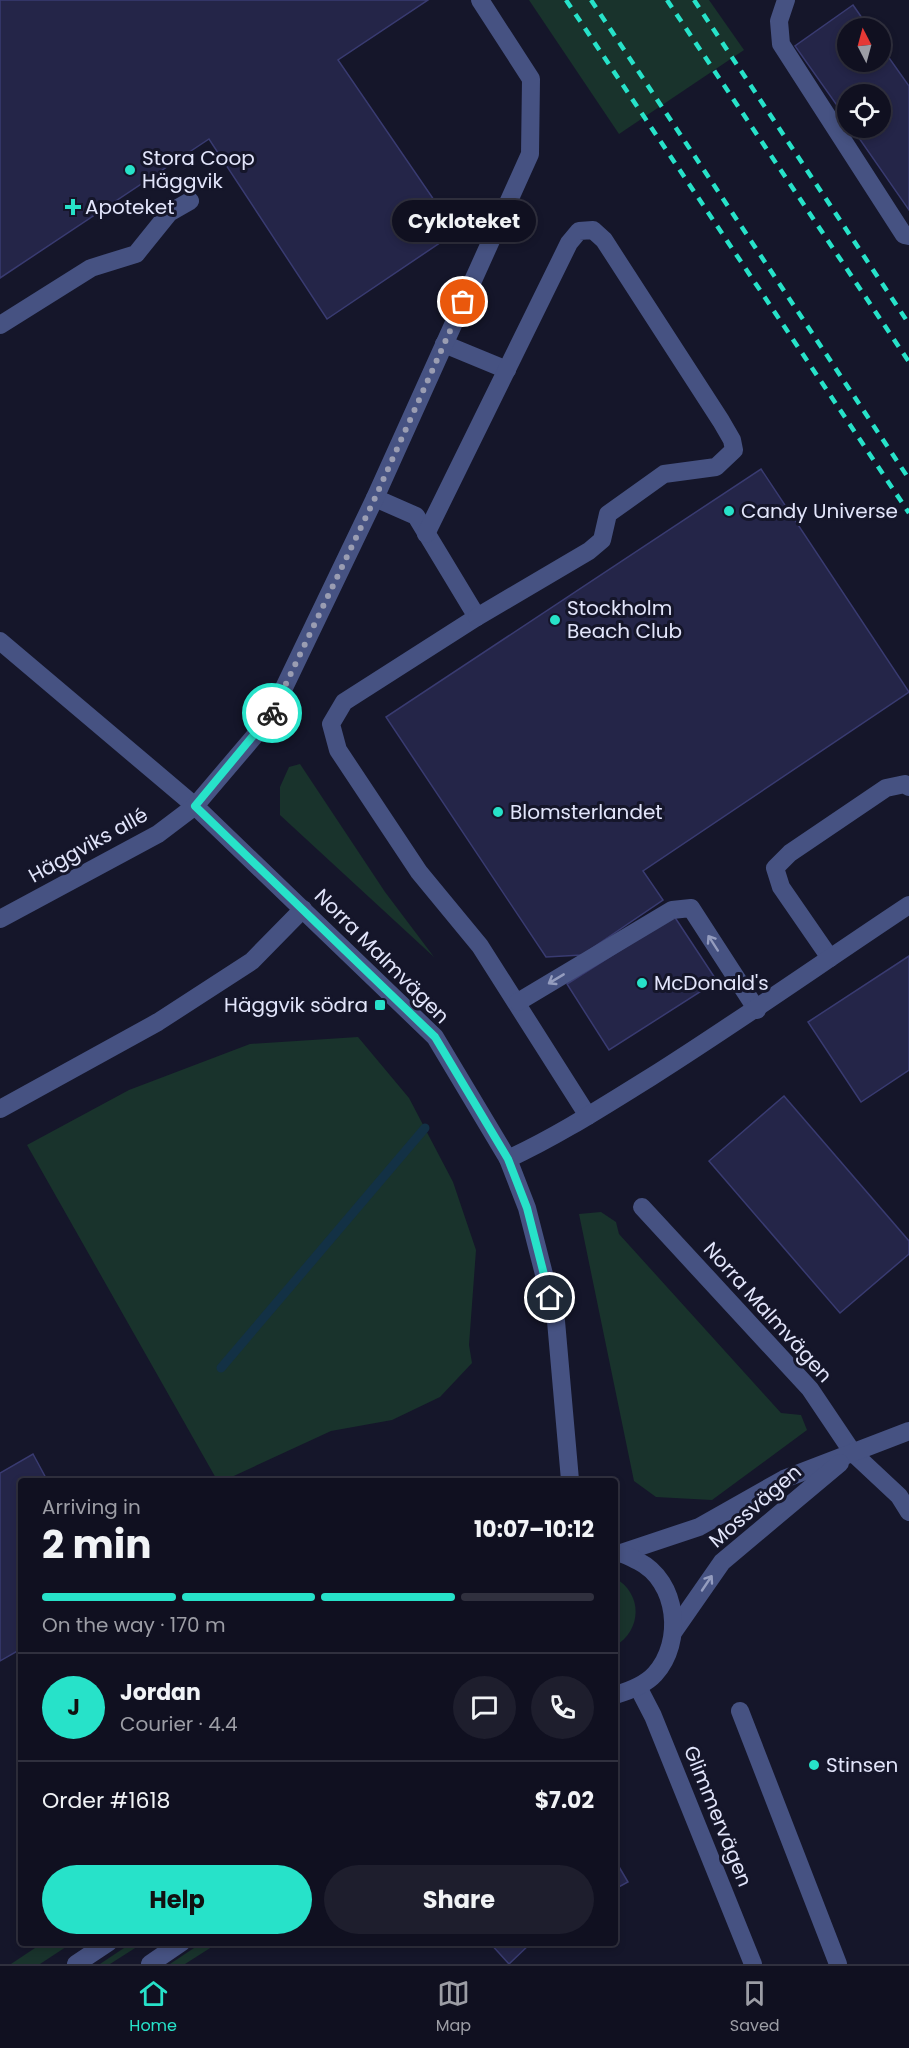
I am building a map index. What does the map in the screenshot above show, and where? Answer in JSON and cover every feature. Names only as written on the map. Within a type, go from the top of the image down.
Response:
[{"type":"street","name":"Häggviks allé","points":[[0,919],[158,834],[195,806],[269,719],[375,498],[530,154],[531,79],[480,0]]},
{"type":"street","points":[[786,0],[779,21],[780,44],[904,235],[909,236]]},
{"type":"street","points":[[0,325],[91,268],[136,254],[169,213],[190,201]]},
{"type":"street","points":[[426,534],[569,243],[579,231],[593,230],[604,240],[721,421],[732,440],[734,450],[716,467],[664,474],[608,514],[602,540],[590,551],[477,617],[344,702],[331,724],[338,750],[419,872],[480,946],[518,1002],[588,1116]]},
{"type":"street","points":[[444,344],[507,370]]},
{"type":"street","points":[[375,498],[416,516],[477,617]]},
{"type":"street","name":"Norra Malmvägen","points":[[0,642],[195,806],[435,1037],[508,1159],[527,1208],[556,1321],[570,1478]]},
{"type":"street","points":[[830,958],[781,887],[775,868],[790,853],[886,788],[904,784],[909,787]]},
{"type":"street","points":[[508,1159],[541,1144],[588,1116],[757,1010],[909,905]]},
{"type":"street","points":[[518,1002],[672,910],[691,908],[757,1010]]},
{"type":"street","points":[[0,1109],[158,1022],[242,967],[303,909]]},
{"type":"street","name":"Norra Malmvägen","points":[[642,1206],[810,1389],[853,1453]]},
{"type":"street","name":"Mossvägen","points":[[618,1553],[699,1527],[784,1479],[909,1431]]},
{"type":"street","points":[[853,1453],[898,1496],[909,1512]]},
{"type":"street","name":"Mossvägen","points":[[618,1694],[638,1687],[655,1674],[667,1655],[674,1631],[722,1562],[853,1453]]},
{"type":"street","name":"Mossvägen","points":[[618,1553],[645,1565],[657,1576],[670,1598],[674,1631]]},
{"type":"street","name":"Glimmervägen","points":[[638,1687],[653,1716],[753,1964]]},
{"type":"street","points":[[740,1711],[838,1964]]},
{"type":"street","points":[[76,1964],[103,1946]]},
{"type":"street","points":[[150,1964],[176,1946]]},
{"type":"green space","points":[[529,0],[709,0],[744,50],[619,134]]},
{"type":"green space","points":[[300,764],[385,892],[434,957],[280,815],[280,787],[289,767]]},
{"type":"green space","points":[[358,1037],[409,1098],[453,1182],[476,1250],[469,1345],[472,1363],[440,1397],[392,1420],[331,1431],[229,1478],[216,1478],[27,1145],[129,1090],[250,1044]]},
{"type":"green space","points":[[601,1212],[616,1222],[619,1234],[781,1413],[801,1415],[807,1430],[712,1500],[656,1497],[634,1481],[579,1214]]},
{"type":"green space","points":[[618,1580],[631,1593],[636,1612],[630,1631],[618,1644]]},
{"type":"green space","points":[[38,1946],[67,1946],[40,1964],[11,1964]]},
{"type":"green space","points":[[127,1946],[138,1946],[110,1964],[100,1964]]},
{"type":"green space","points":[[197,1946],[213,1946],[185,1964],[170,1964]]},
{"type":"building","points":[[0,0],[428,0],[338,60],[456,232],[327,319],[209,139],[0,278]]},
{"type":"building","points":[[853,5],[862,18],[837,18],[837,72],[891,72],[891,61],[909,86],[909,210],[859,138],[891,138],[891,84],[837,84],[837,105],[795,46]]},
{"type":"building","points":[[761,469],[909,692],[643,871],[663,900],[582,955],[546,957],[386,717]]},
{"type":"building","name":"McDonald's","points":[[674,916],[717,981],[609,1050],[567,984]]},
{"type":"building","points":[[909,956],[909,1070],[861,1102],[808,1022]]},
{"type":"building","points":[[784,1096],[909,1241],[909,1254],[840,1313],[709,1161]]},
{"type":"building","points":[[33,1454],[46,1478],[18,1478],[18,1651],[0,1661],[0,1473]]},
{"type":"building","points":[[618,1865],[628,1882],[618,1887]]},
{"type":"building","points":[[493,1946],[528,1946],[509,1964]]},
{"type":"waterway","points":[[221,1368],[425,1128]]},
{"type":"railway","points":[[566,0],[909,513]]},
{"type":"railway","points":[[591,0],[909,479]]},
{"type":"railway","points":[[667,0],[909,362]]},
{"type":"railway","points":[[694,0],[909,324]]},
{"type":"way so far","points":[[272,713],[375,498],[463,302]]},
{"type":"place","name":"Stora Coop Häggvik","points":[[130,170]]},
{"type":"place","name":"Apoteket","points":[[73,207]]},
{"type":"place","name":"Cykloteket","points":[[463,302]]},
{"type":"place","name":"Candy Universe","points":[[729,511]]},
{"type":"place","name":"Stockholm Beach Club","points":[[555,620]]},
{"type":"place","name":"Blomsterlandet","points":[[498,812]]},
{"type":"place","name":"McDonald's","points":[[642,983]]},
{"type":"place","name":"Häggvik södra","points":[[380,1005]]},
{"type":"place","name":"Stinsen","points":[[814,1765]]},
{"type":"route","points":[[272,713],[195,806],[435,1037],[508,1159],[527,1208],[550,1298]]}]
